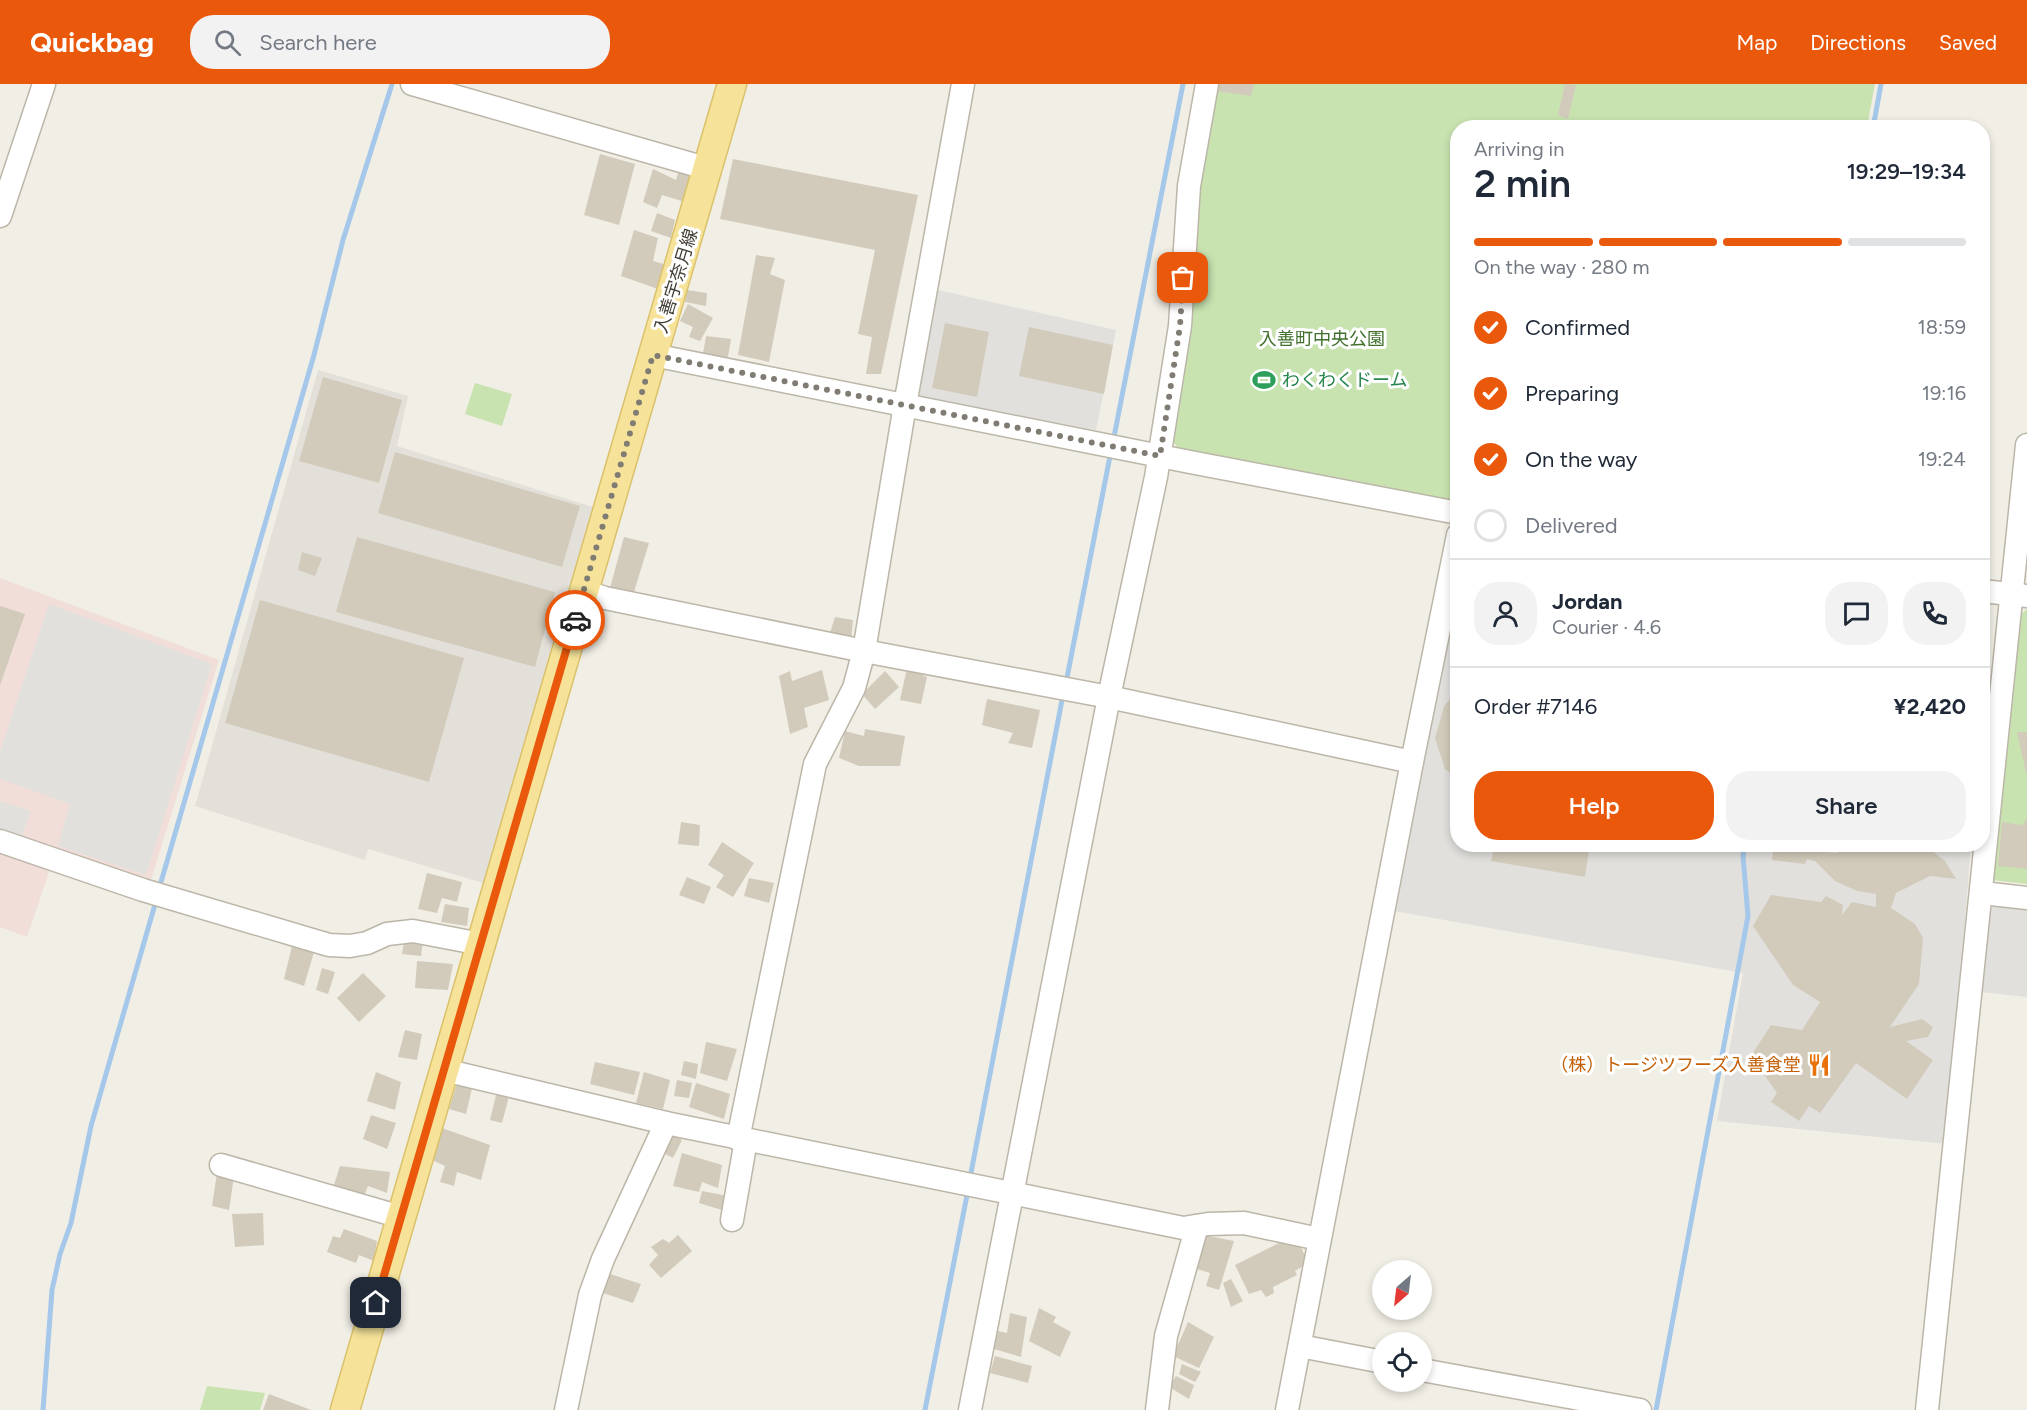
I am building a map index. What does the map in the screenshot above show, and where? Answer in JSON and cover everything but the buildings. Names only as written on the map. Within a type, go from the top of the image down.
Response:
[{"type":"main road","name":"入善宇奈月線","points":[[345,1410],[709,169],[728,85]]},
{"type":"street","points":[[0,216],[44,84]]},
{"type":"street","points":[[412,84],[709,169]]},
{"type":"street","points":[[732,1220],[742,1139],[815,764],[854,688],[864,651],[905,405],[963,84]]},
{"type":"street","points":[[970,1410],[1109,697],[1160,456],[1180,326],[1189,186],[1207,84]]},
{"type":"street","points":[[653,355],[1450,511]]},
{"type":"street","points":[[1990,829],[2019,595],[2027,445]]},
{"type":"street","points":[[1287,1410],[1450,574]]},
{"type":"street","points":[[584,591],[605,598],[864,651],[1109,697],[1412,762]]},
{"type":"street","points":[[1990,592],[2019,595]]},
{"type":"street","points":[[0,841],[143,890],[329,945],[350,946],[367,943],[387,934],[413,931],[481,944]]},
{"type":"street","points":[[1927,1410],[1987,852]]},
{"type":"street","points":[[1982,893],[2027,898]]},
{"type":"street","points":[[444,1070],[666,1123],[1012,1195],[1184,1228],[1244,1223],[1319,1239]]},
{"type":"street","points":[[566,1410],[590,1295],[603,1258],[666,1123]]},
{"type":"street","points":[[221,1165],[400,1217]]},
{"type":"street","points":[[1157,1410],[1166,1336],[1197,1226]]},
{"type":"street","points":[[1300,1346],[1372,1360]]},
{"type":"street","points":[[1432,1372],[1640,1410]]},
{"type":"shaded area","points":[[933,289],[1116,330],[1096,430],[915,396]]},
{"type":"shaded area","points":[[318,370],[408,396],[397,446],[596,508],[490,885],[368,849],[365,860],[195,806]]},
{"type":"shaded area","points":[[0,578],[219,660],[150,883],[56,851],[27,937],[0,927]]},
{"type":"shaded area","points":[[49,604],[212,664],[146,875],[58,846],[70,804],[0,779],[0,752]]},
{"type":"shaded area","points":[[1450,630],[1450,852],[1970,852],[1947,1144],[1717,1121],[1743,973],[1394,911]]},
{"type":"shaded area","points":[[0,801],[31,811],[20,841],[0,834]]},
{"type":"shaded area","points":[[1992,900],[2027,904],[2027,997],[1981,992]]},
{"type":"green space","name":"入善町中央公園","points":[[1215,84],[1875,84],[1868,120],[1450,120],[1450,501],[1181,451],[1173,442],[1192,239]]},
{"type":"green space","points":[[475,383],[512,394],[502,426],[465,414]]},
{"type":"green space","points":[[2027,609],[2027,884],[1991,880],[2017,618]]},
{"type":"green space","points":[[207,1386],[265,1393],[260,1410],[200,1410]]},
{"type":"waterway","points":[[159,889],[314,355],[343,240],[392,84]]},
{"type":"waterway","points":[[1113,442],[1183,84]]},
{"type":"waterway","points":[[1874,120],[1881,84]]},
{"type":"waterway","points":[[1066,683],[1111,451]]},
{"type":"waterway","points":[[970,1178],[1063,695]]},
{"type":"waterway","points":[[1656,1410],[1748,916],[1744,852]]},
{"type":"waterway","points":[[43,1410],[52,1290],[60,1254],[71,1223],[91,1126],[156,901]]},
{"type":"waterway","points":[[925,1410],[968,1190]]},
{"type":"way so far","points":[[575,620],[653,355],[1160,456],[1180,326],[1183,278]]},
{"type":"place","name":"わくわくドーム","points":[[1264,380]]},
{"type":"place","name":"（株）トージツフーズ入善食堂","points":[[1819,1065]]},
{"type":"route","points":[[376,1303],[575,620]]}]
